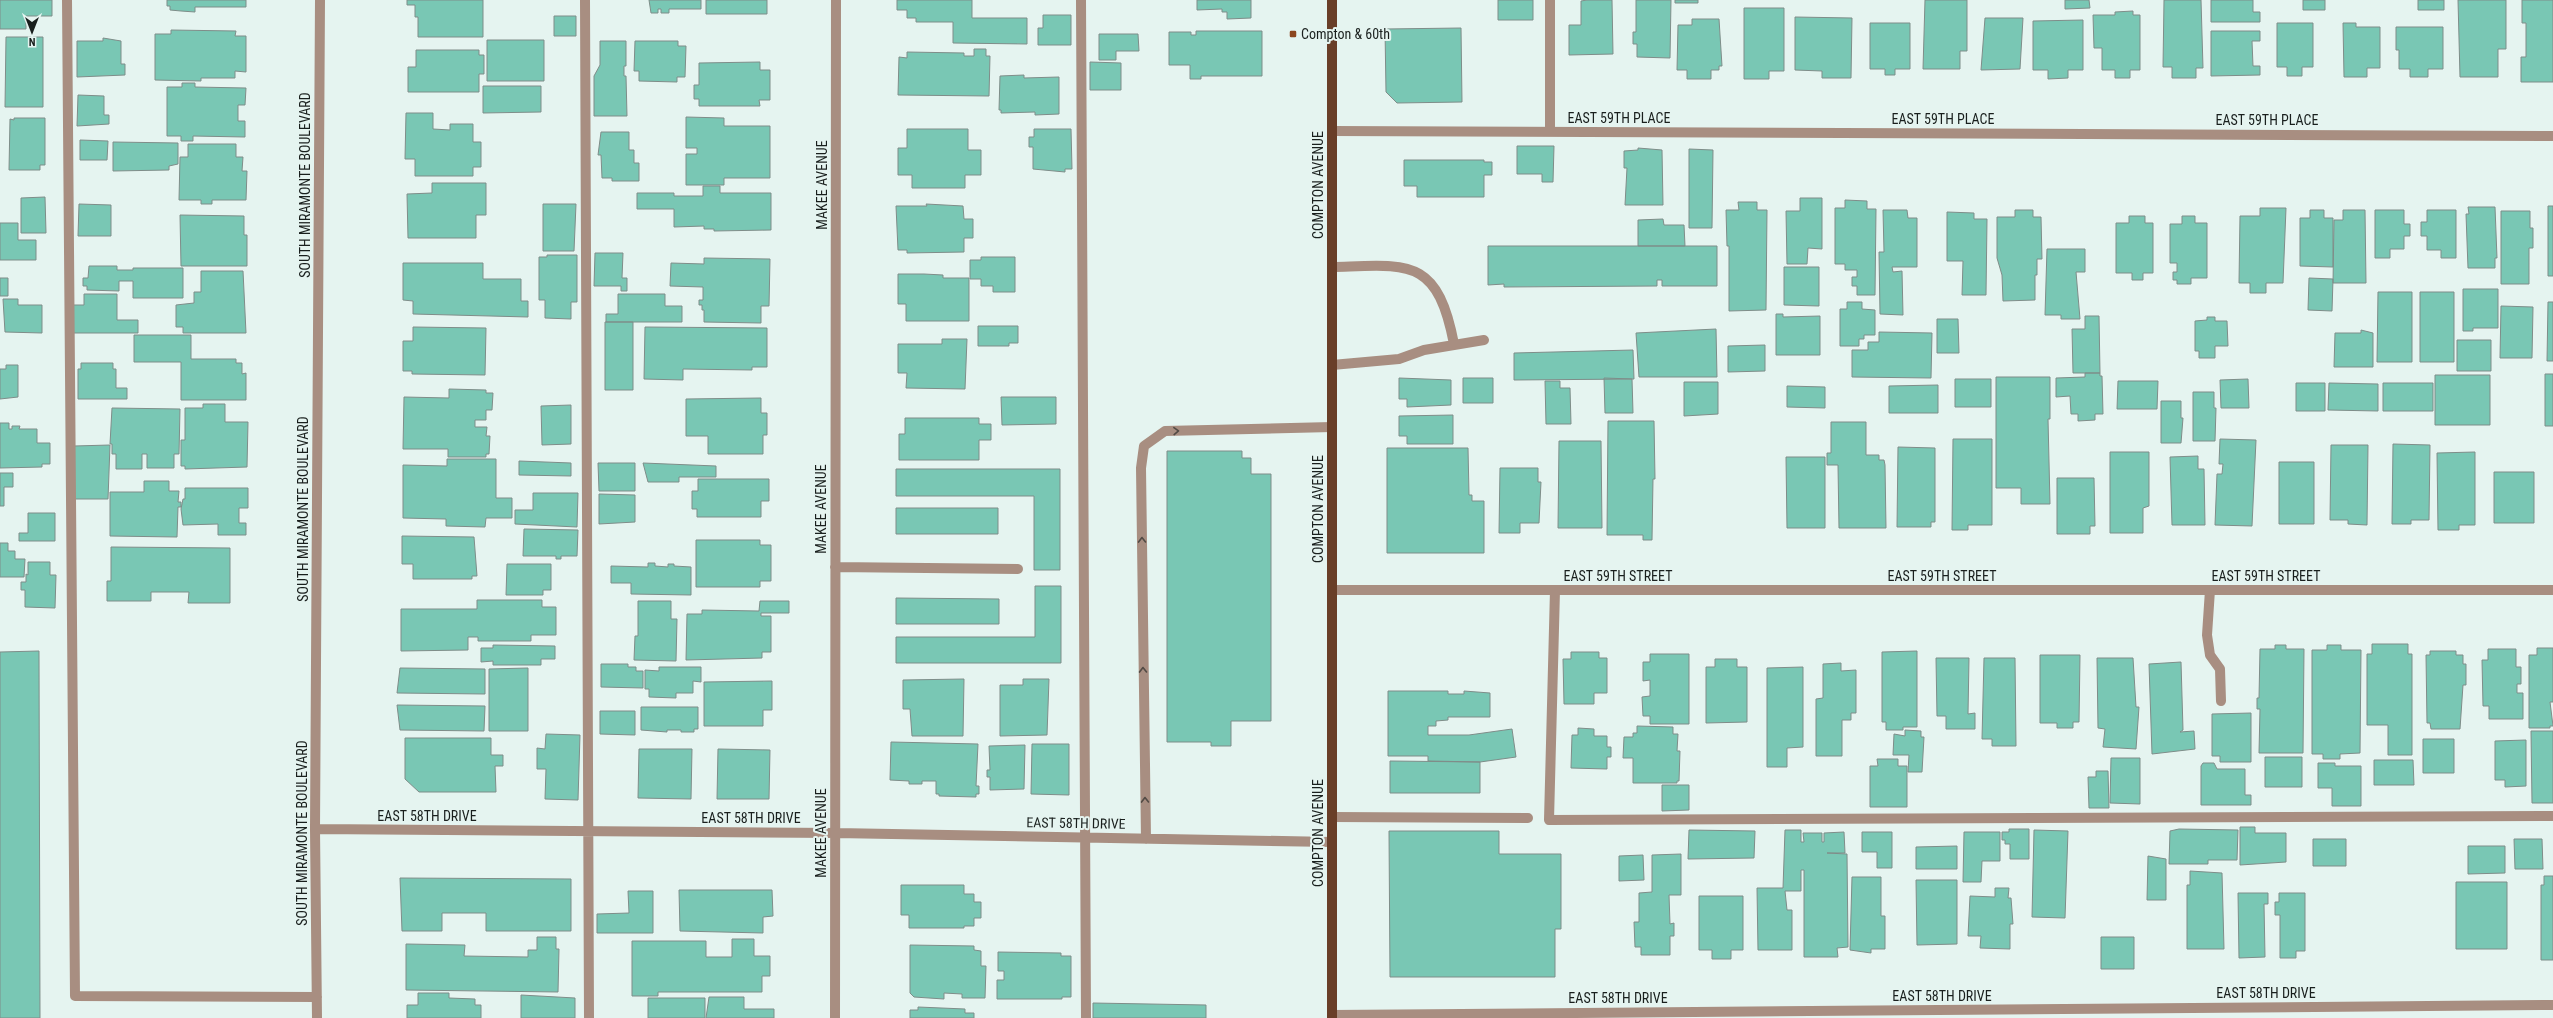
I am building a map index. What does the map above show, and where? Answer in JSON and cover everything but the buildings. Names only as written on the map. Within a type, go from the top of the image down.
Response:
[{"type":"main road","name":"COMPTON AVENUE","points":[[1332,0],[1332,1016]]},
{"type":"street","points":[[67,0],[75,996],[317,997]]},
{"type":"street","name":"SOUTH MIRAMONTE BOULEVARD","points":[[317,1018],[315,829],[320,0]]},
{"type":"street","points":[[585,0],[589,1018]]},
{"type":"street","name":"MAKEE AVENUE","points":[[835,1018],[836,0]]},
{"type":"street","points":[[1081,0],[1086,1018]]},
{"type":"street","points":[[1550,0],[1550,132]]},
{"type":"street","name":"EAST 59TH PLACE","points":[[1332,131],[2553,136]]},
{"type":"street","points":[[1332,267],[1398,266],[1416,271],[1427,280],[1448,313],[1454,344]]},
{"type":"street","points":[[1332,365],[1399,359],[1424,350],[1484,340]]},
{"type":"street","points":[[1146,838],[1141,468],[1144,446],[1165,431],[1332,427]]},
{"type":"street","points":[[835,567],[1018,569]]},
{"type":"street","name":"EAST 59TH STREET","points":[[1332,590],[2553,590]]},
{"type":"street","points":[[1555,590],[1550,820],[2553,816]]},
{"type":"street","points":[[2210,590],[2207,635],[2210,655],[2220,669],[2221,701]]},
{"type":"street","points":[[1332,816],[1528,818]]},
{"type":"street","name":"EAST 58TH DRIVE","points":[[315,829],[836,833],[1332,842]]},
{"type":"street","name":"EAST 58TH DRIVE","points":[[1332,1016],[2553,1005]]},
{"type":"place","name":"Compton & 60th","points":[[1293,34]]}]
